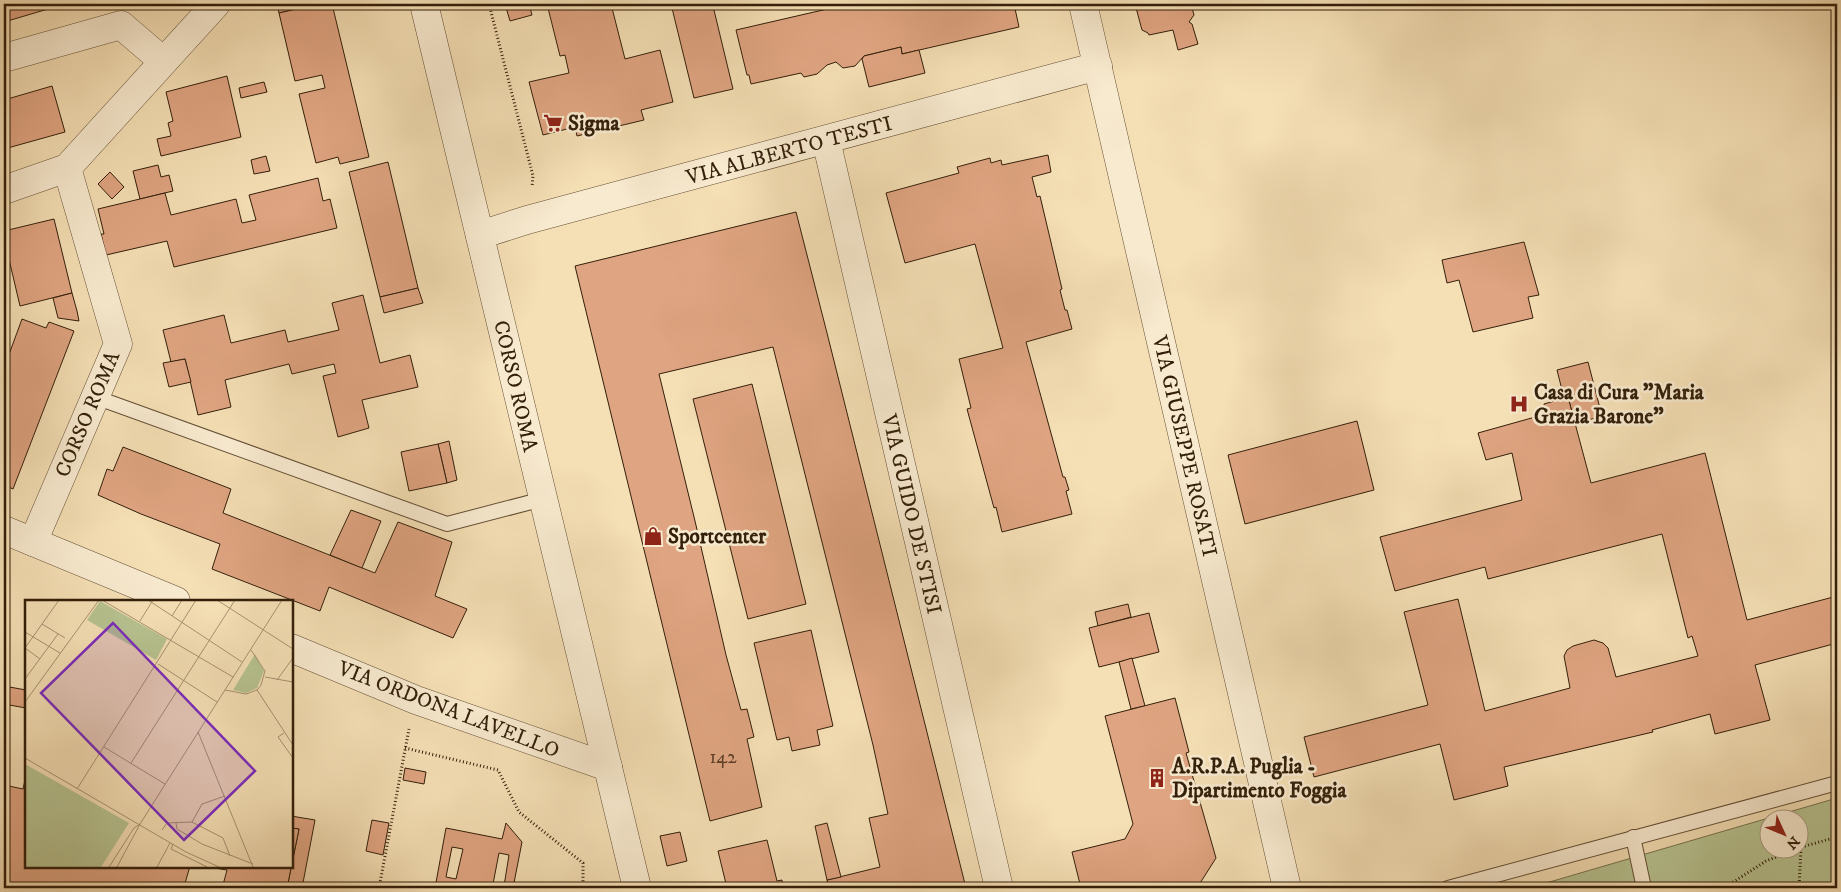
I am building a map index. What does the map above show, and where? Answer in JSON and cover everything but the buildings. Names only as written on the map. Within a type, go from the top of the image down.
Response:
[{"type":"street","points":[[4,190],[67,168],[216,4]]},
{"type":"street","name":"CORSO ROMA","points":[[424,4],[637,888]]},
{"type":"street","name":"VIA GIUSEPPE ROSATI","points":[[1083,4],[1287,888]]},
{"type":"street","points":[[4,58],[121,25],[163,61]]},
{"type":"street","name":"VIA ALBERTO TESTI","points":[[480,235],[527,220],[1098,66]]},
{"type":"street","name":"VIA GUIDO DE STISI","points":[[826,140],[999,888]]},
{"type":"street","name":"CORSO ROMA","points":[[33,542],[118,344],[67,168]]},
{"type":"street","points":[[4,530],[174,600]]},
{"type":"street","name":"VIA ORDONA LAVELLO","points":[[292,648],[416,700],[608,767]]},
{"type":"lane","points":[[95,397],[447,524],[543,499]]},
{"type":"lane","points":[[1448,888],[1837,783]]},
{"type":"lane","points":[[1633,837],[1644,888]]},
{"type":"path","points":[[489,4],[533,176],[527,220]]},
{"type":"path","points":[[379,888],[405,748],[416,700]]},
{"type":"path","points":[[405,748],[498,770],[519,812],[583,863],[583,888]]},
{"type":"path","points":[[1808,845],[1837,837]]},
{"type":"path","points":[[1724,888],[1769,860]]},
{"type":"path","points":[[1799,888],[1800,860]]},
{"type":"green space","points":[[1837,798],[1837,888],[1529,888],[1758,821],[1758,860],[1808,860],[1808,810],[1796,810]]},
{"type":"place","name":"Sigma","points":[[553,123]]},
{"type":"place","name":"Casa di Cura \"Maria Grazia Barone\"","points":[[1519,404]]},
{"type":"place","name":"Sportcenter","points":[[653,536]]},
{"type":"place","name":"A.R.P.A. Puglia - Dipartimento Foggia","points":[[1157,778]]}]
